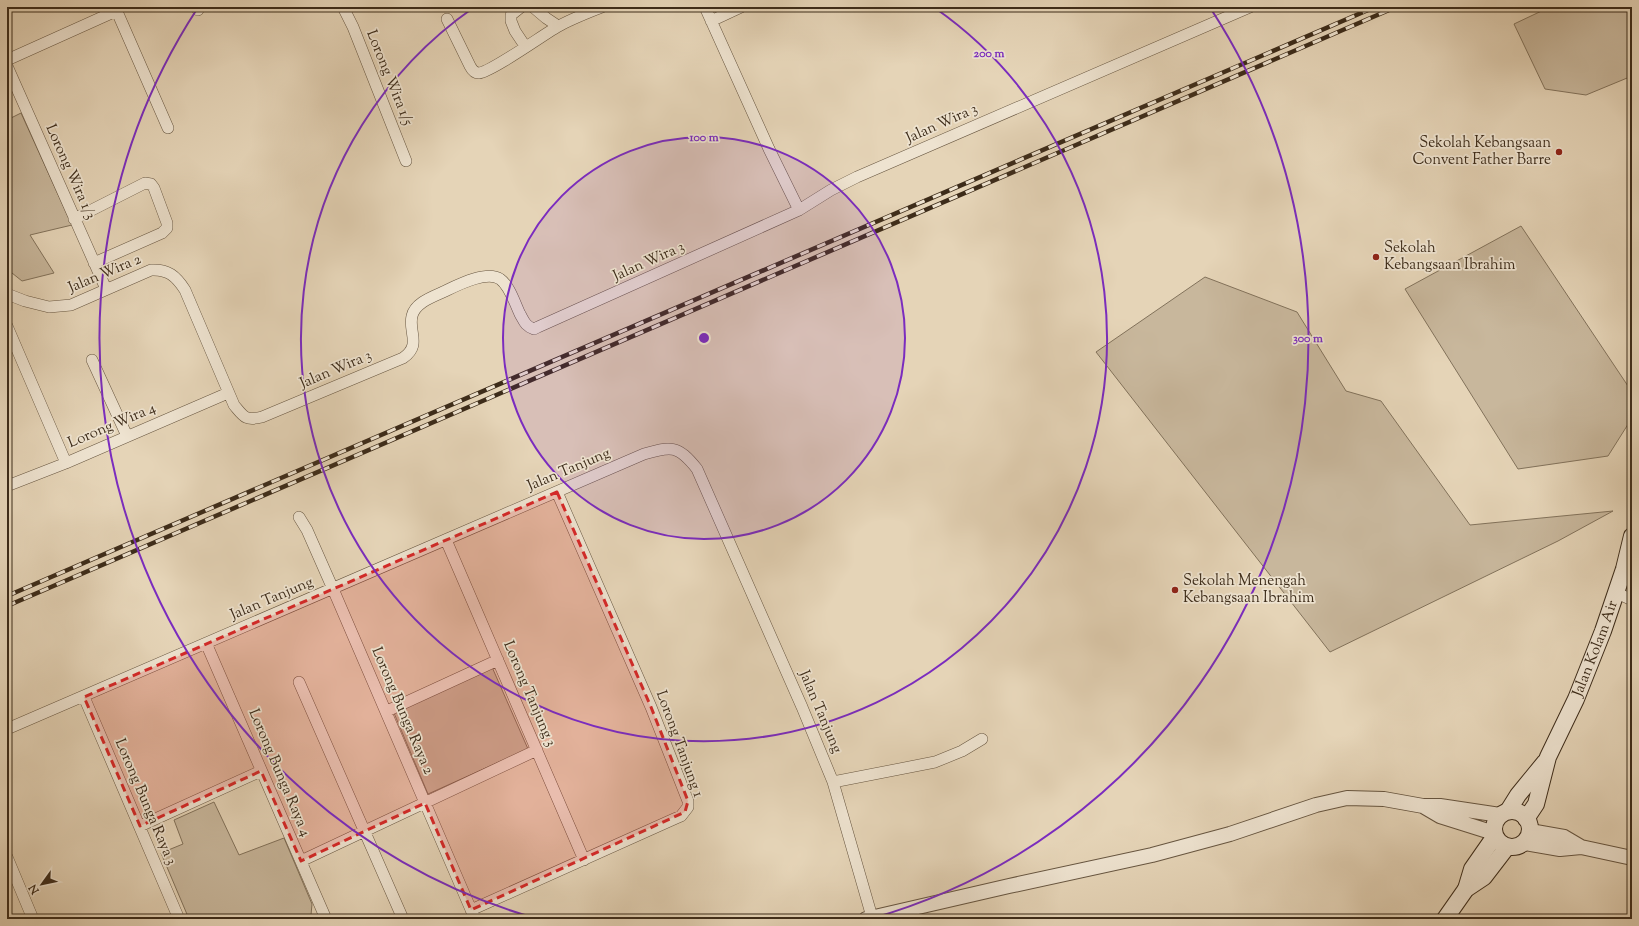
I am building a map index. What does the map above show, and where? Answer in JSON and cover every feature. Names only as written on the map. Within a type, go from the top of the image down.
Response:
[{"type":"main road","name":"Jalan Kolam Air","points":[[1527,831],[1536,804],[1548,757],[1593,659],[1624,569],[1632,536]]},
{"type":"main road","name":"Jalan Kolam Air","points":[[1504,813],[1548,757]]},
{"type":"main road","points":[[1518,812],[1527,831],[1516,847],[1507,847],[1498,841],[1495,835],[1494,824],[1504,813],[1518,812]]},
{"type":"main road","points":[[1466,890],[1472,868],[1495,835]]},
{"type":"main road","points":[[1445,919],[1466,890],[1484,877],[1507,847]]},
{"type":"street","name":"Lorong Wira 1/5","points":[[343,7],[353,27],[406,161]]},
{"type":"street","points":[[521,7],[511,15],[511,21],[525,46]]},
{"type":"street","points":[[533,7],[558,26]]},
{"type":"street","points":[[446,19],[470,66],[474,72],[479,73],[485,72],[558,26],[602,7]]},
{"type":"street","points":[[705,7],[769,149],[799,210]]},
{"type":"street","points":[[711,21],[741,7]]},
{"type":"street","name":"Jalan Wira 3","points":[[185,290],[234,405],[246,418],[252,419],[262,417],[403,358],[410,353],[413,345],[412,316],[415,310],[429,298],[467,281],[487,277],[500,279],[509,290],[525,324],[534,329],[799,210],[831,190],[857,177],[1234,10],[1250,7]]},
{"type":"street","points":[[7,60],[115,9],[168,128]]},
{"type":"street","name":"Lorong Wira 1/3","points":[[7,66],[106,289]]},
{"type":"street","points":[[74,219],[145,184],[151,184],[154,188],[167,224],[166,228],[162,233],[94,263]]},
{"type":"street","name":"Jalan Wira 2","points":[[7,294],[25,301],[49,307],[61,307],[80,302],[106,289],[152,270],[169,272],[178,279],[185,290]]},
{"type":"street","points":[[7,326],[66,463]]},
{"type":"street","points":[[92,360],[127,436]]},
{"type":"street","name":"Lorong Wira 4","points":[[7,486],[66,463],[228,393]]},
{"type":"street","name":"Jalan Tanjung","points":[[7,729],[644,454],[663,448],[672,449],[681,452],[697,469],[802,708],[833,782],[869,918]]},
{"type":"street","name":"Lorong Tanjung 1","points":[[473,914],[584,860],[681,816],[688,807],[688,801],[651,707],[557,492]]},
{"type":"street","name":"Lorong Bunga Raya 2","points":[[298,517],[307,530],[387,711],[473,914]]},
{"type":"street","name":"Lorong Tanjung 3","points":[[446,540],[584,860]]},
{"type":"street","points":[[1616,592],[1632,600]]},
{"type":"street","name":"Lorong Bunga Raya 4","points":[[206,643],[301,861],[323,918]]},
{"type":"street","points":[[387,711],[498,660]]},
{"type":"street","points":[[299,682],[403,919]]},
{"type":"street","name":"Lorong Bunga Raya 3","points":[[84,697],[179,919]]},
{"type":"street","points":[[833,782],[935,762],[948,758],[982,739]]},
{"type":"street","points":[[301,861],[537,750]]},
{"type":"street","points":[[140,826],[261,771]]},
{"type":"street","points":[[869,918],[1152,855],[1230,834],[1292,812],[1347,798],[1384,799],[1422,806],[1440,806],[1504,813]]},
{"type":"street","points":[[1422,806],[1440,816],[1495,835]]},
{"type":"street","points":[[1527,831],[1564,837],[1581,847],[1632,858]]},
{"type":"street","points":[[7,857],[33,919]]},
{"type":"highlighted area","points":[[557,492],[651,707],[688,801],[685,812],[471,910],[425,803],[301,861],[261,771],[140,826],[84,697]]},
{"type":"shaded area","points":[[1550,7],[1632,7],[1632,76],[1586,95],[1545,89],[1514,24]]},
{"type":"shaded area","points":[[21,113],[72,225],[30,235],[54,273],[22,281],[7,269],[7,120]]},
{"type":"shaded area","points":[[1521,226],[1632,392],[1632,418],[1608,456],[1518,469],[1405,289]]},
{"type":"shaded area","points":[[1205,277],[1297,312],[1346,391],[1381,401],[1470,525],[1613,511],[1558,541],[1330,652],[1096,352]]},
{"type":"shaded area","points":[[492,667],[528,749],[428,794],[394,713]]},
{"type":"shaded area","points":[[214,802],[239,855],[284,838],[312,904],[311,915],[307,918],[189,919],[161,853],[183,844],[174,820]]},
{"type":"railway","points":[[7,596],[1375,7]]},
{"type":"railway","points":[[7,606],[1396,7]]},
{"type":"place","name":"Sekolah Kebangsaan Convent Father Barre","points":[[1559,152]]},
{"type":"place","name":"Sekolah Kebangsaan Ibrahim","points":[[1376,257]]},
{"type":"place","name":"Sekolah Menengah Kebangsaan Ibrahim","points":[[1175,590]]}]
